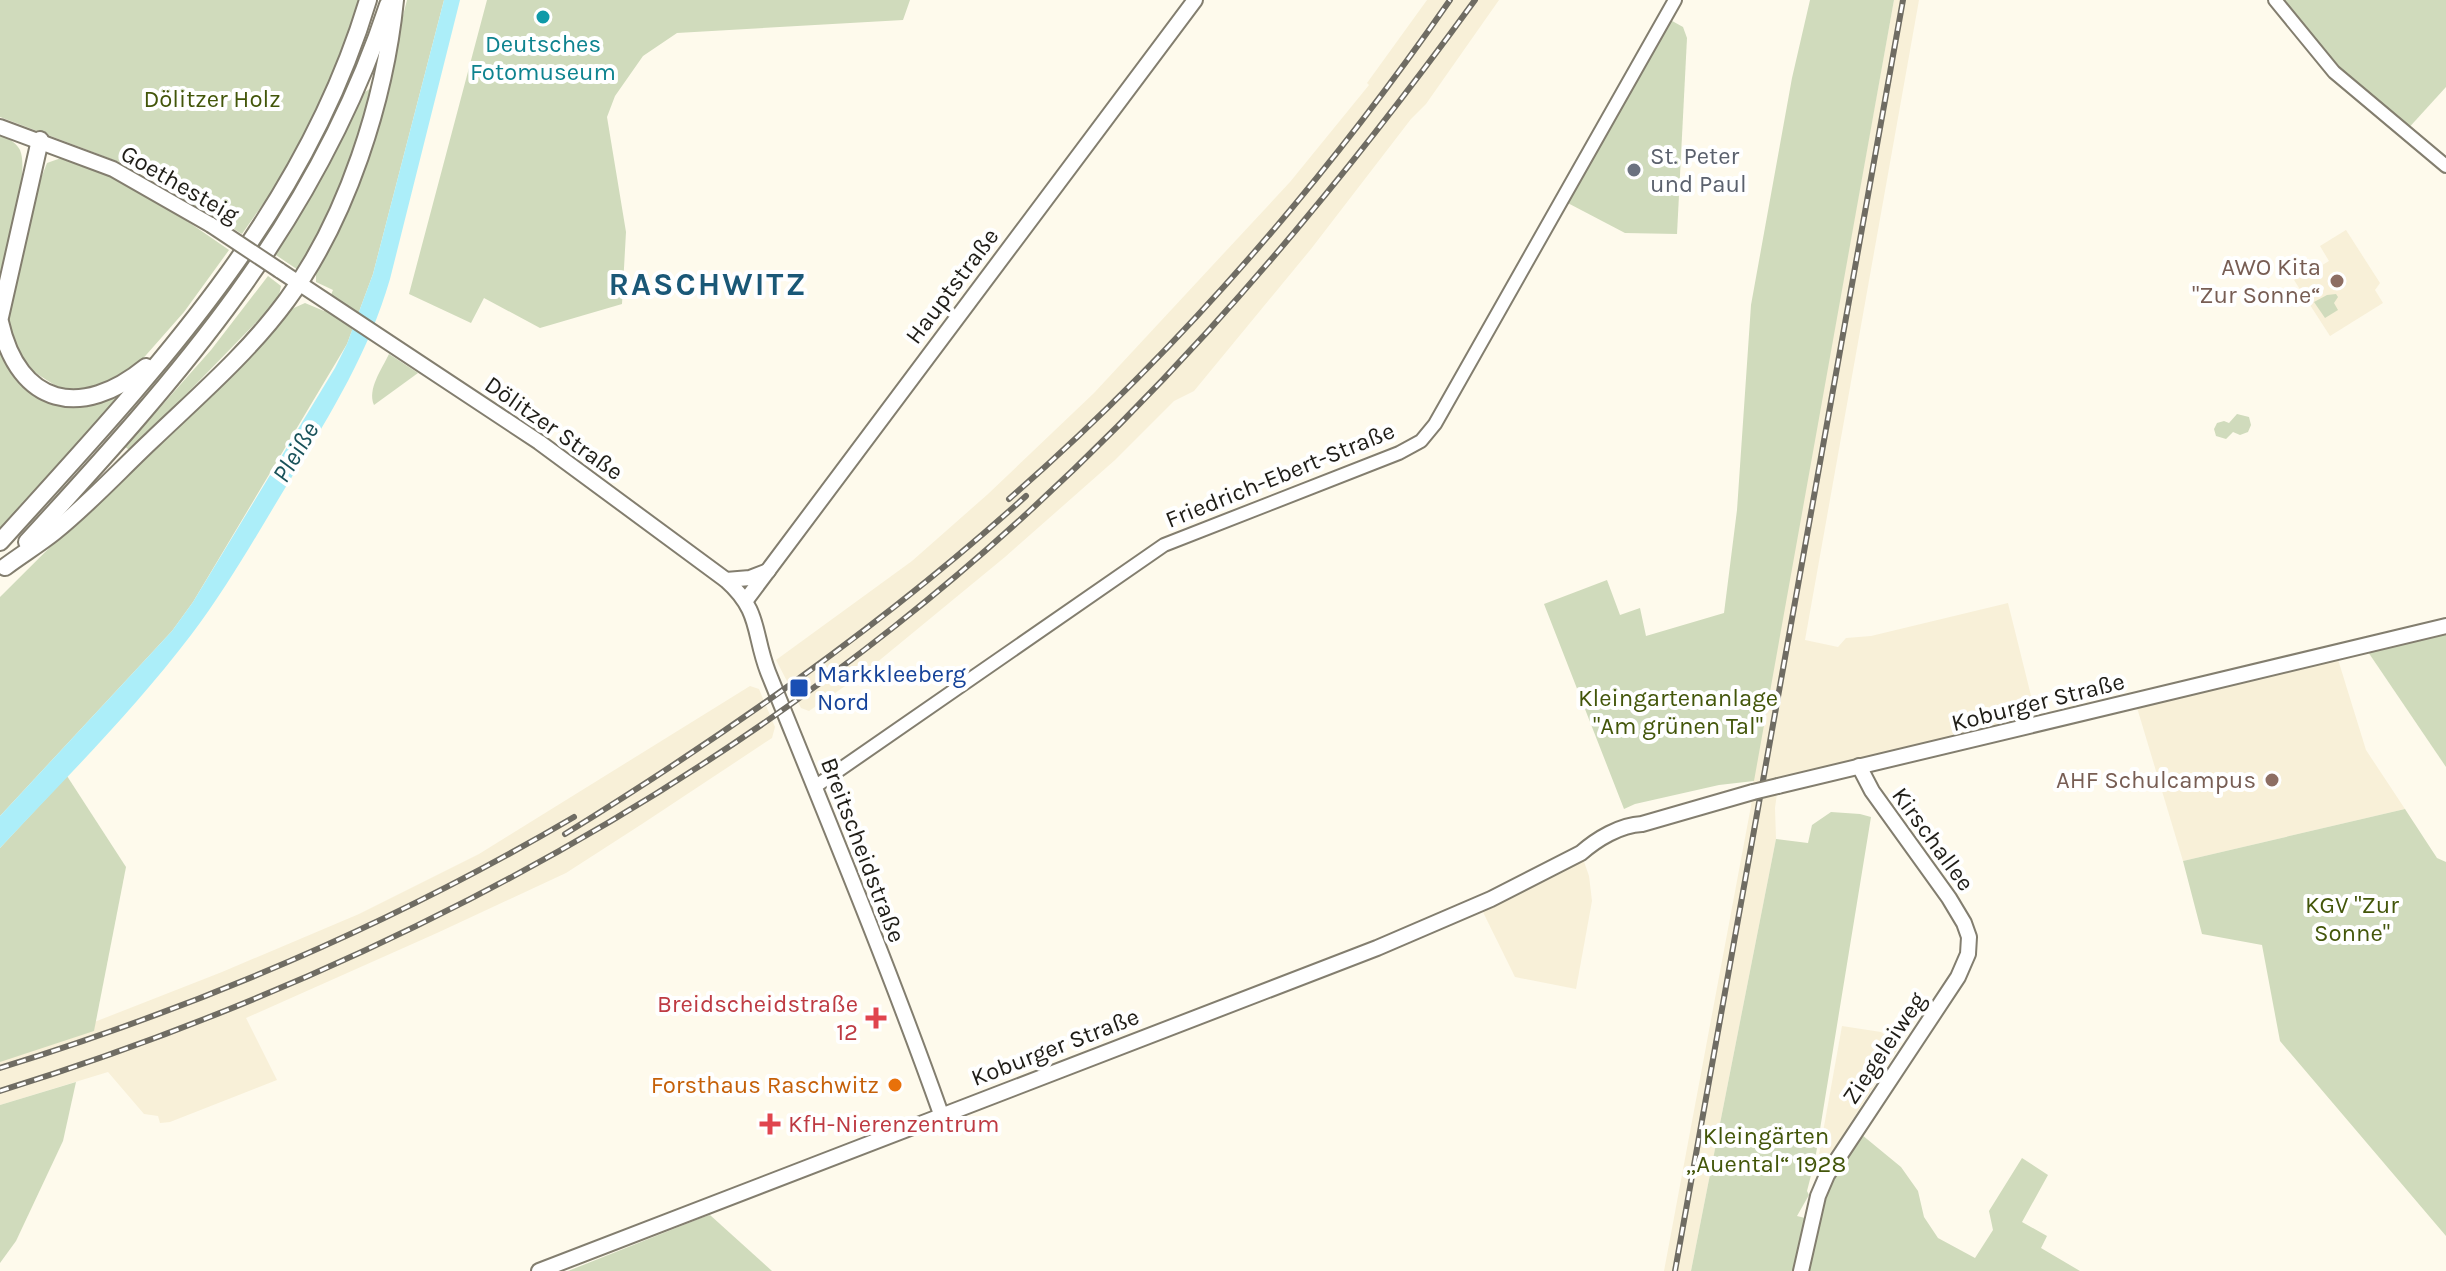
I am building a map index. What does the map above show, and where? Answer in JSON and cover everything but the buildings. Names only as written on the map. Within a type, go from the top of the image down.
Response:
[{"type":"highway","points":[[0,542],[181,338],[229,274],[282,193],[328,105],[368,0]]},
{"type":"highway","points":[[2,570],[55,531],[213,382],[279,311],[299,283],[335,217],[359,154],[391,39],[392,0]]},
{"type":"highway","points":[[2,570],[156,398],[253,274],[330,146],[392,0]]},
{"type":"highway","points":[[40,140],[0,319],[5,345],[22,372],[32,383],[63,398],[101,396],[128,381],[181,338]]},
{"type":"main road","name":"Hauptstraße","points":[[746,600],[1195,0]]},
{"type":"main road","name":"Goethesteig","points":[[0,127],[113,169],[211,225],[328,302]]},
{"type":"main road","name":"Dölitzer Straße","points":[[328,302],[539,442],[726,580],[746,600]]},
{"type":"main road","points":[[726,580],[750,578],[770,570]]},
{"type":"main road","name":"Breitscheidstraße","points":[[746,600],[767,667],[816,786],[941,1114]]},
{"type":"main road","name":"Koburger Straße","points":[[539,1271],[1377,948],[1491,899],[1581,853],[1612,844],[1634,833],[1642,824],[1753,792],[2446,626]]},
{"type":"main road","name":"Kirschallee","points":[[1859,766],[1872,791],[1949,898],[1969,937]]},
{"type":"main road","name":"Ziegeleiweg","points":[[1801,1271],[1818,1196],[1827,1175],[1958,977],[1968,954],[1969,937]]},
{"type":"street","name":"Friedrich-Ebert-Straße","points":[[816,786],[1164,545],[1399,453],[1425,437],[1433,428],[1675,0]]},
{"type":"street","points":[[2275,0],[2334,72],[2446,166]]},
{"type":"shaded area","points":[[1427,0],[1499,0],[1426,104],[1194,391],[1174,401],[1115,460],[1005,557],[864,673],[809,711],[801,708],[776,660],[912,561],[1094,393],[1290,182],[1369,85],[1367,83]]},
{"type":"shaded area","points":[[1894,0],[1919,0],[1805,640],[1838,647],[1846,638],[1871,636],[2008,603],[2038,724],[1778,786],[1776,839],[1691,1271],[1664,1271],[1751,806],[1755,766]]},
{"type":"shaded area","name":"AWO Kita \"Zur Sonne“","points":[[2346,230],[2380,283],[2375,290],[2383,303],[2330,336],[2294,280],[2329,261],[2320,246]]},
{"type":"shaded area","name":"AHF Schulcampus","points":[[2336,653],[2366,750],[2405,809],[2183,861],[2135,701]]},
{"type":"shaded area","points":[[750,686],[759,689],[775,727],[772,738],[642,824],[566,873],[246,1018],[277,1080],[170,1122],[160,1123],[158,1116],[144,1114],[108,1072],[0,1105],[0,1053],[97,1021],[359,914],[479,854]]},
{"type":"shaded area","points":[[1581,853],[1589,876],[1592,901],[1576,989],[1515,977],[1479,904]]},
{"type":"shaded area","points":[[1842,1026],[1881,1032],[1894,1042],[1897,1050],[1832,1152],[1818,1160]]},
{"type":"green space","name":"Dölitzer Holz","points":[[0,0],[359,0],[336,64],[298,146],[277,184],[242,234],[130,166],[0,117]]},
{"type":"green space","points":[[407,0],[444,0],[373,274],[347,344],[193,602],[172,631],[0,816],[0,597],[287,311],[305,303],[324,311],[333,290],[316,282],[316,271],[373,132]]},
{"type":"green space","points":[[487,0],[910,0],[903,20],[677,33],[643,56],[615,96],[607,117],[626,232],[622,304],[540,328],[484,298],[471,323],[409,294]]},
{"type":"green space","name":"Kleingartenanlage \"Am grünen Tal\"","points":[[1810,0],[1894,0],[1754,781],[1719,785],[1624,809],[1544,604],[1607,580],[1620,615],[1640,608],[1646,636],[1724,613],[1737,510],[1751,305],[1792,78]]},
{"type":"green space","points":[[2283,0],[2446,0],[2446,87],[2405,132],[2334,72],[2279,5]]},
{"type":"green space","points":[[1665,17],[1683,27],[1687,38],[1677,234],[1625,233],[1562,200]]},
{"type":"green space","points":[[374,86],[334,203],[298,270],[276,255],[333,158],[362,94]]},
{"type":"green space","points":[[0,134],[20,150],[22,175],[0,274]]},
{"type":"green space","points":[[61,158],[128,184],[229,250],[184,312],[132,371],[95,391],[64,391],[34,372],[22,359],[5,324],[40,181],[47,163]]},
{"type":"green space","points":[[268,276],[281,286],[278,300],[131,451],[125,447],[211,350]]},
{"type":"green space","points":[[2336,294],[2338,297],[2334,303],[2338,310],[2325,318],[2314,302]]},
{"type":"green space","points":[[0,352],[30,388],[50,400],[78,406],[117,400],[0,529]]},
{"type":"green space","points":[[389,354],[418,373],[374,405],[372,392]]},
{"type":"green space","points":[[2237,414],[2249,417],[2251,425],[2248,432],[2240,435],[2233,432],[2226,439],[2216,436],[2214,429],[2217,423],[2229,423]]},
{"type":"green space","points":[[2446,626],[2446,767],[2364,646]]},
{"type":"green space","points":[[67,776],[126,867],[94,1031],[0,1062],[0,848]]},
{"type":"green space","name":"KGV \"Zur Sonne\"","points":[[2405,809],[2437,858],[2446,862],[2446,1236],[2280,1041],[2262,945],[2202,934],[2183,861]]},
{"type":"green space","name":"Kleingärten „Auental“ 1928","points":[[1831,812],[1871,817],[1815,1160],[1807,1191],[1809,1195],[1797,1216],[1805,1218],[1795,1271],[1691,1271],[1776,839],[1808,843],[1812,825]]},
{"type":"green space","points":[[76,1082],[63,1141],[16,1241],[0,1263],[0,1105]]},
{"type":"green space","points":[[1856,1130],[1901,1167],[1918,1191],[1924,1217],[1938,1238],[1975,1258],[1993,1230],[1989,1211],[2022,1158],[2048,1175],[2022,1222],[2047,1236],[2041,1248],[2080,1271],[1801,1271],[1818,1196]]},
{"type":"green space","points":[[710,1215],[772,1271],[568,1271],[701,1218]]},
{"type":"water","name":"Pleiße","points":[[444,0],[460,0],[390,279],[371,331],[348,380],[244,556],[191,635],[122,718],[0,848],[0,816],[172,631],[193,602],[335,368],[373,274]]},
{"type":"railway","points":[[1009,499],[1131,385],[1245,263],[1351,134],[1450,0]]},
{"type":"railway","points":[[0,1091],[120,1051],[239,1005],[355,955],[581,839],[689,773],[794,702],[895,626],[977,558],[1057,486],[1133,411],[1277,252],[1345,170],[1475,0]]},
{"type":"railway","points":[[1675,1271],[1903,0]]},
{"type":"railway","points":[[565,834],[686,757],[803,676],[917,589],[1026,496]]},
{"type":"railway","points":[[0,1068],[149,1018],[294,959],[436,892],[574,817]]},
{"type":"place","name":"Deutsches Fotomuseum","points":[[543,17]]},
{"type":"place","name":"St. Peter und Paul","points":[[1634,170]]},
{"type":"place","name":"AWO Kita \"Zur Sonne“","points":[[2337,281]]},
{"type":"place","name":"Markkleeberg Nord","points":[[799,688]]},
{"type":"place","name":"AHF Schulcampus","points":[[2272,780]]},
{"type":"place","name":"Breidscheidstraße 12","points":[[876,1018]]},
{"type":"place","name":"Forsthaus Raschwitz","points":[[895,1085]]},
{"type":"place","name":"KfH-Nierenzentrum","points":[[770,1124]]},
{"type":"district","name":"RASCHWITZ","points":[[708,284]]}]
